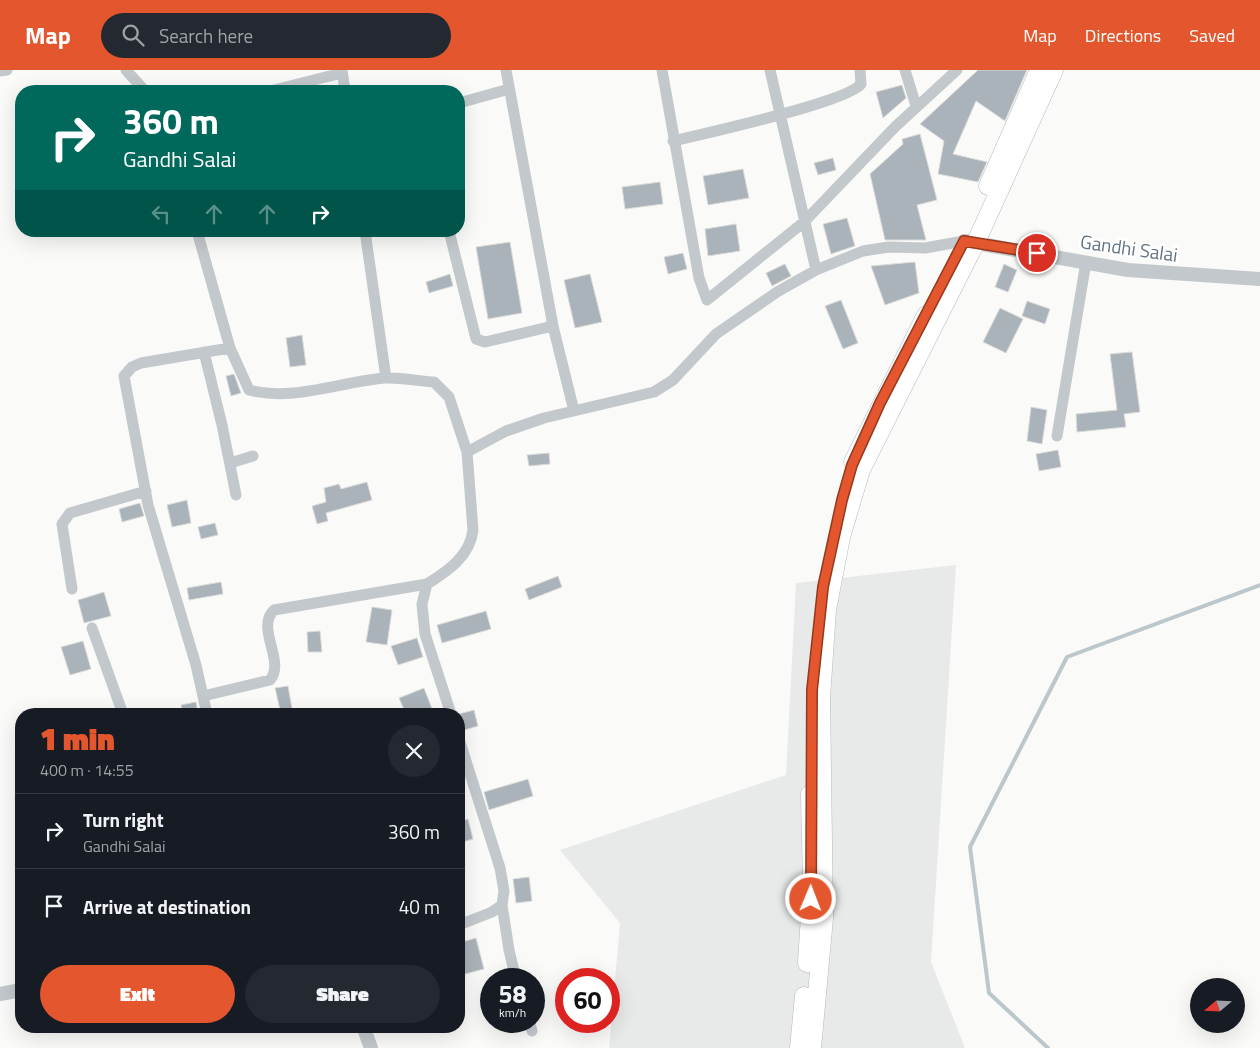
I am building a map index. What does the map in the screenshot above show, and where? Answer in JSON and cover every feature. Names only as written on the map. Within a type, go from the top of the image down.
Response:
[{"type":"main road","points":[[799,1048],[812,883],[812,690],[820,611],[830,550],[852,465],[880,403],[970,241],[1039,70]]},
{"type":"main road","points":[[812,1048],[824,918],[821,698],[827,610],[835,566],[861,470],[1054,70]]},
{"type":"street","points":[[0,71],[7,70]]},
{"type":"street","points":[[126,70],[140,85]]},
{"type":"street","points":[[506,70],[553,326],[574,410]]},
{"type":"street","points":[[662,70],[673,141],[699,278],[706,300],[804,222],[916,106],[957,70]]},
{"type":"street","points":[[770,70],[816,270]]},
{"type":"street","points":[[673,141],[780,115],[858,89],[861,84],[860,70]]},
{"type":"street","points":[[905,70],[916,106]]},
{"type":"street","points":[[292,85],[342,71],[344,85]]},
{"type":"street","points":[[465,101],[509,89]]},
{"type":"street","points":[[199,237],[230,348],[249,390],[263,394],[284,394],[386,378],[434,382],[449,398],[467,452],[473,530],[472,543],[451,569],[427,584],[274,610],[268,622],[275,670],[270,680],[203,696]]},
{"type":"street","points":[[366,237],[386,378]]},
{"type":"street","points":[[450,237],[476,339],[485,342],[553,326]]},
{"type":"street","points":[[467,452],[506,431],[574,410],[654,392],[673,380],[716,334],[777,292],[816,270],[863,251],[889,247],[924,248],[970,241]]},
{"type":"street","name":"Gandhi Salai","points":[[970,241],[1128,270],[1260,279]]},
{"type":"street","points":[[1057,436],[1086,262]]},
{"type":"street","points":[[206,708],[146,491],[124,376],[132,367],[142,363],[230,348]]},
{"type":"street","points":[[204,352],[236,495]]},
{"type":"street","points":[[230,463],[253,456]]},
{"type":"street","points":[[72,589],[62,531],[62,524],[66,516],[70,513],[146,491]]},
{"type":"street","points":[[427,584],[422,604],[425,634],[448,708]]},
{"type":"street","points":[[92,628],[121,708]]},
{"type":"street","points":[[465,758],[500,868],[504,891],[502,905],[513,968]]},
{"type":"street","points":[[465,923],[492,912],[502,905]]},
{"type":"street","points":[[0,994],[15,991]]},
{"type":"street","points":[[366,1033],[371,1048]]},
{"type":"shaded area","points":[[956,565],[931,962],[965,1048],[609,1048],[610,1033],[620,1033],[620,968],[616,968],[620,923],[560,850],[786,775],[796,583]]},
{"type":"building","points":[[978,70],[1027,70],[1005,121],[976,101],[953,154],[987,162],[978,182],[938,174],[944,141],[920,124]]},
{"type":"building","points":[[902,85],[906,98],[883,118],[876,92]]},
{"type":"building","points":[[920,134],[937,200],[917,205],[926,240],[885,240],[870,174],[903,144],[902,139]]},
{"type":"building","points":[[833,158],[836,170],[818,175],[814,163]]},
{"type":"building","points":[[743,169],[749,198],[708,205],[703,176]]},
{"type":"building","points":[[660,182],[663,204],[625,209],[622,187]]},
{"type":"building","points":[[847,218],[855,246],[831,254],[823,224]]},
{"type":"building","points":[[736,224],[740,251],[708,256],[705,229]]},
{"type":"building","points":[[510,242],[522,313],[488,319],[476,247]]},
{"type":"building","points":[[683,253],[687,269],[668,274],[664,257]]},
{"type":"building","points":[[915,262],[919,293],[885,305],[871,266]]},
{"type":"building","points":[[785,264],[791,276],[772,286],[766,273]]},
{"type":"building","points":[[1004,264],[1017,270],[1008,292],[995,287]]},
{"type":"building","points":[[450,274],[453,286],[429,293],[426,282]]},
{"type":"building","points":[[590,274],[602,322],[575,328],[564,280]]},
{"type":"building","points":[[841,300],[858,343],[843,349],[825,306]]},
{"type":"building","points":[[1027,301],[1050,309],[1045,324],[1022,316]]},
{"type":"building","points":[[1000,308],[1023,319],[1006,353],[983,342]]},
{"type":"building","points":[[302,335],[306,365],[290,367],[286,338]]},
{"type":"building","points":[[1132,352],[1140,412],[1124,414],[1126,427],[1077,432],[1076,414],[1117,410],[1110,354]]},
{"type":"building","points":[[234,374],[241,393],[231,396],[226,376]]},
{"type":"building","points":[[1031,407],[1047,410],[1042,444],[1027,441]]},
{"type":"building","points":[[1058,450],[1061,467],[1039,471],[1036,454]]},
{"type":"building","points":[[549,453],[550,464],[529,466],[527,455]]},
{"type":"building","points":[[367,482],[372,500],[326,513],[328,521],[317,524],[312,506],[326,502],[324,488],[339,484],[341,489]]},
{"type":"building","points":[[187,500],[191,523],[172,527],[167,505]]},
{"type":"building","points":[[140,503],[144,516],[122,522],[119,509]]},
{"type":"building","points":[[215,523],[218,535],[201,539],[198,527]]},
{"type":"building","points":[[558,576],[562,587],[529,600],[525,589]]},
{"type":"building","points":[[221,582],[223,594],[189,600],[187,588]]},
{"type":"building","points":[[104,592],[111,616],[84,623],[78,600]]},
{"type":"building","points":[[372,607],[392,610],[387,645],[366,642]]},
{"type":"building","points":[[486,611],[491,629],[442,643],[437,625]]},
{"type":"building","points":[[320,631],[322,652],[308,652],[307,632]]},
{"type":"building","points":[[417,638],[423,657],[398,665],[391,646]]},
{"type":"building","points":[[83,641],[91,669],[70,675],[61,647]]},
{"type":"building","points":[[288,686],[292,708],[280,708],[275,688]]},
{"type":"building","points":[[424,688],[432,708],[403,708],[399,698]]},
{"type":"building","points":[[196,702],[197,708],[182,708],[181,705]]},
{"type":"building","points":[[474,710],[478,726],[465,730],[465,712]]},
{"type":"building","points":[[528,779],[533,796],[489,810],[484,792]]},
{"type":"building","points":[[468,819],[473,839],[465,841],[465,820]]},
{"type":"building","points":[[529,877],[532,901],[516,903],[513,879]]},
{"type":"building","points":[[476,938],[484,968],[465,974],[465,941]]},
{"type":"waterway","points":[[1048,1048],[989,993],[970,847],[1067,657],[1260,585]]},
{"type":"route","points":[[811,899],[812,690],[823,587],[832,541],[852,465],[880,403],[964,241],[1037,253]]}]
